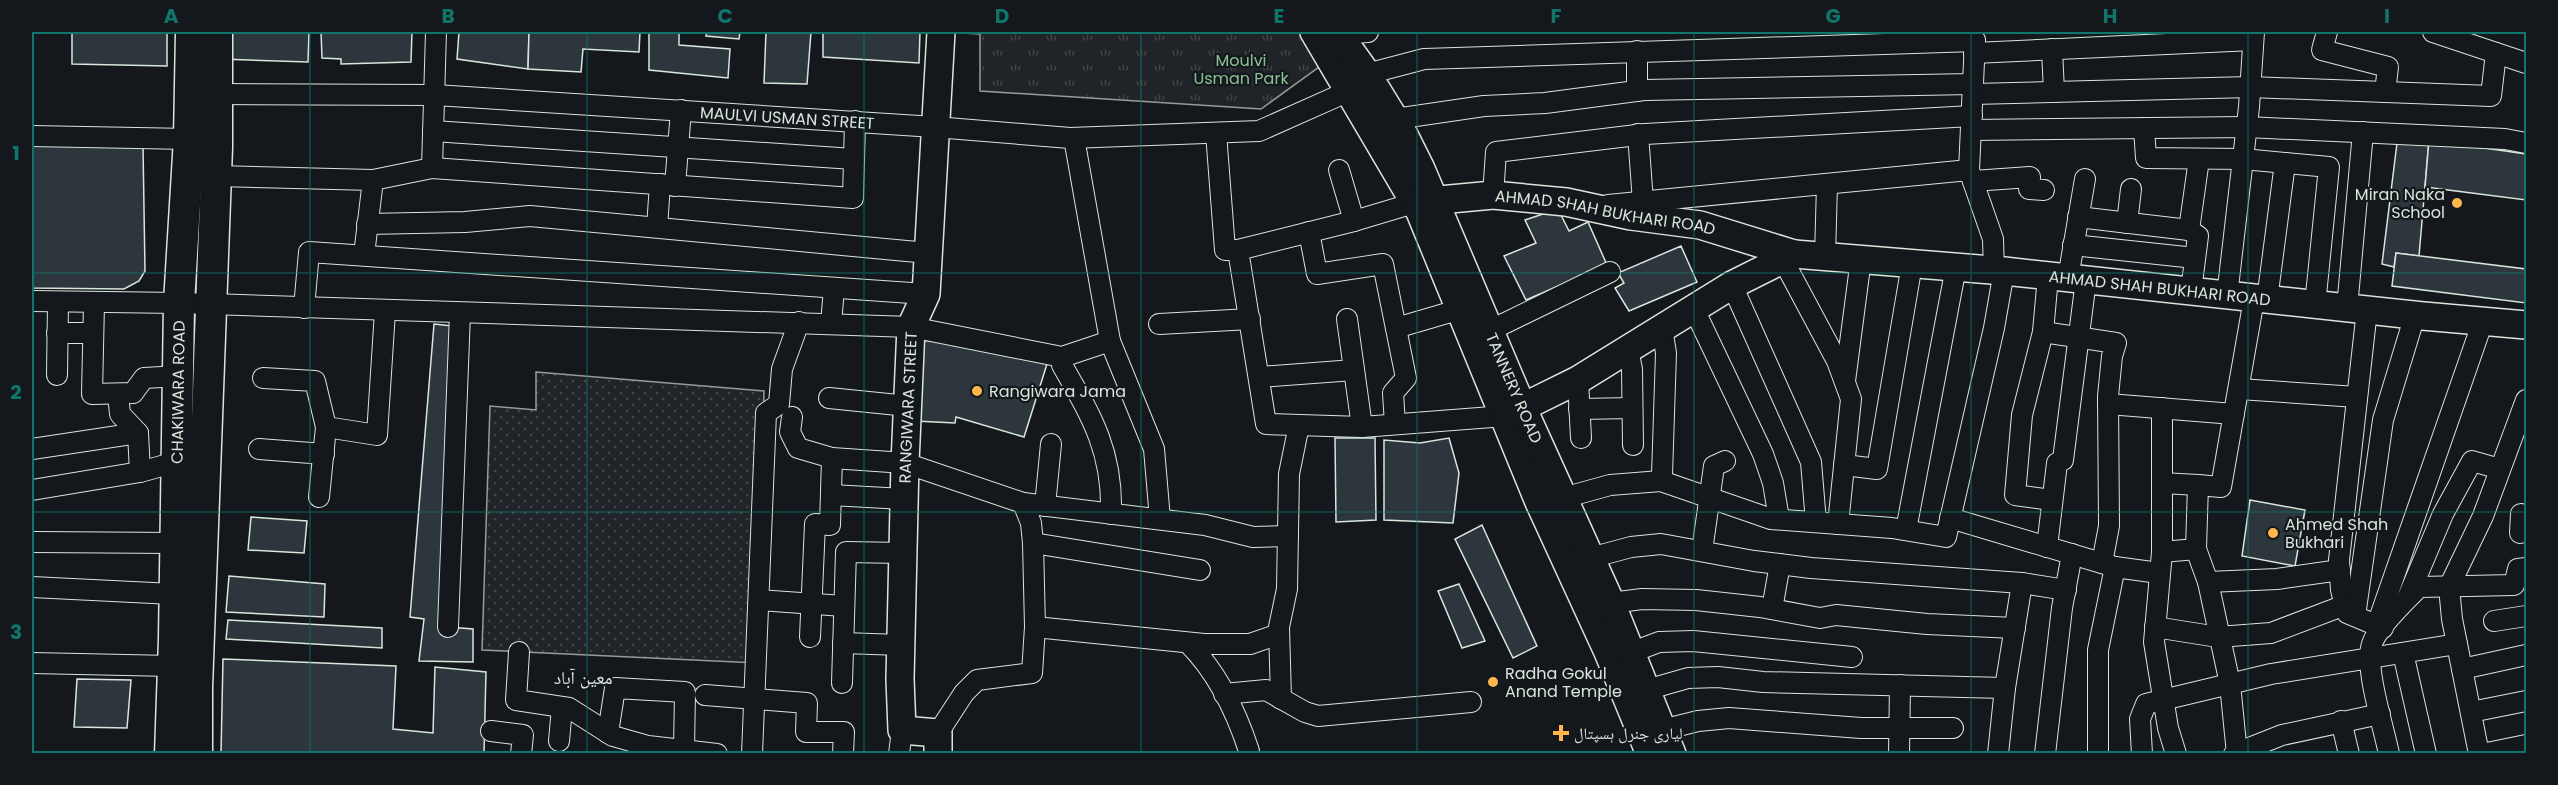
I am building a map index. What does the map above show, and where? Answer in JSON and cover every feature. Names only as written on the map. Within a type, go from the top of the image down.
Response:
[{"type":"main road","name":"CHAKIWARA ROAD","points":[[170,753],[179,303],[189,139],[191,32]]},
{"type":"main road","name":"CHAKIWARA ROAD","points":[[197,753],[197,688],[216,176],[217,32]]},
{"type":"street","points":[[432,168],[436,32]]},
{"type":"street","name":"RANGIWARA STREET","points":[[938,743],[900,742],[904,499],[911,327],[926,294],[941,32]]},
{"type":"street","points":[[1330,32],[1368,32]]},
{"type":"street","name":"TANNERY ROAD","points":[[1330,32],[1425,201],[1491,330],[1539,502],[1608,652],[1661,746]]},
{"type":"street","points":[[2326,32],[2322,50],[2388,67],[2385,92]]},
{"type":"street","points":[[2433,32],[2457,36],[2526,63]]},
{"type":"street","points":[[2227,296],[2254,36]]},
{"type":"street","name":"MAULVI USMAN STREET","points":[[218,94],[435,95],[935,126],[1074,138],[1259,131],[1358,82],[1424,59],[1636,51],[1796,39],[1975,42],[2052,49],[2254,36]]},
{"type":"street","points":[[1563,498],[1610,485],[1661,481],[1779,519],[1906,530],[1946,537],[1994,328],[1999,271],[1993,239],[1971,176],[1975,42]]},
{"type":"street","points":[[2052,49],[2054,92]]},
{"type":"street","points":[[1636,51],[1636,91]]},
{"type":"street","points":[[1395,119],[1484,106],[1545,102],[1636,91],[1973,89],[2054,92],[2250,87],[2491,96],[2496,53]]},
{"type":"street","name":"TANNERY ROAD","points":[[1358,82],[1395,119],[1461,309],[1514,412],[1563,498],[1611,603],[1646,690],[1661,746]]},
{"type":"street","points":[[657,227],[678,146],[681,110]]},
{"type":"street","points":[[216,176],[372,180],[432,168],[853,198],[855,121]]},
{"type":"street","points":[[1492,195],[1496,152],[1638,134],[1971,123],[2144,128],[2246,127],[2505,139],[2526,142]]},
{"type":"street","points":[[2144,128],[2146,158],[2243,159],[2329,167],[2315,305]]},
{"type":"street","points":[[433,131],[854,159]]},
{"type":"street","points":[[2350,611],[2339,560],[2357,397],[2356,209],[2363,132]]},
{"type":"street","points":[[1216,133],[1225,250],[1238,250],[1425,201]]},
{"type":"street","points":[[1638,134],[1643,202]]},
{"type":"street","points":[[32,136],[189,139]]},
{"type":"street","points":[[1074,138],[1110,341],[1154,449],[1160,519]]},
{"type":"street","points":[[2189,230],[2199,159]]},
{"type":"street","points":[[2162,483],[2221,487],[2239,389],[2261,299],[2285,163]]},
{"type":"street","points":[[1340,170],[1354,221]]},
{"type":"street","points":[[1590,207],[1827,184],[1971,176],[2030,177],[2029,189],[2044,190]]},
{"type":"street","points":[[2052,500],[2015,495],[2022,415],[2043,332],[2067,278],[2085,178]]},
{"type":"street","points":[[364,255],[372,180]]},
{"type":"street","points":[[1826,257],[1827,184]]},
{"type":"street","points":[[2127,223],[2131,189]]},
{"type":"street","name":"AHMAD SHAH BUKHARI ROAD","points":[[1425,201],[1492,195],[1566,202],[1631,216],[1700,225],[1788,257],[1826,257],[1956,267],[2526,325]]},
{"type":"street","points":[[2325,207],[2356,209]]},
{"type":"street","points":[[368,224],[465,222],[530,216],[928,253]]},
{"type":"street","points":[[2078,217],[2189,230],[2198,236],[2191,291]]},
{"type":"street","points":[[1309,232],[1317,274],[1383,264],[1406,378],[1393,393],[1395,424]]},
{"type":"street","points":[[2073,245],[2195,258]]},
{"type":"street","points":[[1238,250],[1266,424],[1362,427],[1514,412],[1578,381],[1732,285],[1788,257],[1837,362],[1851,399],[1838,524]]},
{"type":"street","points":[[304,308],[309,252],[926,294]]},
{"type":"street","points":[[1845,383],[1861,260]]},
{"type":"street","points":[[1844,465],[1877,469],[1912,264]]},
{"type":"street","points":[[1906,530],[1956,267]]},
{"type":"street","points":[[1491,330],[1610,272]]},
{"type":"street","points":[[2047,547],[2056,464],[2063,460],[2079,338],[2067,278]]},
{"type":"street","points":[[1732,285],[1811,462],[1816,522]]},
{"type":"street","points":[[831,324],[834,288]]},
{"type":"street","points":[[32,301],[179,303],[911,327],[1062,357],[1110,341]]},
{"type":"street","points":[[57,375],[58,302]]},
{"type":"street","points":[[94,303],[92,394],[133,393],[144,378],[179,376]]},
{"type":"street","points":[[1396,328],[1461,309]]},
{"type":"street","points":[[1694,309],[1762,454],[1773,483],[1779,519]]},
{"type":"street","points":[[326,427],[377,435],[385,311]]},
{"type":"street","points":[[447,627],[460,313]]},
{"type":"street","points":[[2350,611],[2383,420],[2415,315]]},
{"type":"street","points":[[1159,324],[1250,319]]},
{"type":"street","points":[[1347,319],[1362,427]]},
{"type":"street","points":[[2390,753],[2371,671],[2372,644],[2483,321]]},
{"type":"street","points":[[752,753],[766,413],[779,405],[782,369],[800,322]]},
{"type":"street","points":[[1662,328],[1666,353],[1662,475]]},
{"type":"street","points":[[2043,332],[2116,343],[2112,356],[2108,404],[2108,565],[2098,650],[2098,753]]},
{"type":"street","points":[[57,333],[93,333]]},
{"type":"street","points":[[1628,350],[1632,369],[1633,445]]},
{"type":"street","points":[[1062,357],[1062,365],[1091,416],[1107,459],[1111,514]]},
{"type":"street","points":[[1259,377],[1354,370]]},
{"type":"street","points":[[263,378],[315,381],[326,427],[319,497]]},
{"type":"street","points":[[1578,381],[1581,438]]},
{"type":"street","points":[[2239,389],[2357,397]]},
{"type":"street","points":[[118,394],[120,414],[138,433],[140,472]]},
{"type":"street","points":[[829,398],[908,406]]},
{"type":"street","points":[[2526,400],[2483,516],[2449,587],[2457,644],[2481,753],[2526,745]]},
{"type":"street","points":[[2108,404],[2234,414]]},
{"type":"street","points":[[1579,409],[1632,408]]},
{"type":"street","points":[[2162,408],[2162,552],[2154,642],[2168,728],[2176,753]]},
{"type":"street","points":[[792,417],[790,432],[798,448],[832,458],[905,463],[1023,503],[1205,525],[1253,537],[1288,536]]},
{"type":"street","points":[[1281,699],[1279,634],[1287,589],[1289,474],[1299,425]]},
{"type":"street","points":[[32,449],[138,433]]},
{"type":"street","points":[[1045,506],[1051,444]]},
{"type":"street","points":[[259,449],[324,454]]},
{"type":"street","points":[[810,637],[815,524],[830,525],[832,458]]},
{"type":"street","points":[[1702,551],[1714,466],[1725,461]]},
{"type":"street","points":[[2406,600],[2443,514],[2472,461],[2500,469]]},
{"type":"street","points":[[32,488],[140,472],[176,462]]},
{"type":"street","points":[[2198,485],[2196,549],[2208,582],[2218,637],[2230,684],[2236,753],[2282,735],[2380,714]]},
{"type":"street","points":[[831,495],[904,499]]},
{"type":"street","points":[[938,743],[964,693],[977,680],[1032,673],[1035,627],[1033,543],[1031,523],[1023,503]]},
{"type":"street","points":[[1950,518],[2108,565],[2159,573]]},
{"type":"street","points":[[32,542],[176,543]]},
{"type":"street","points":[[1033,543],[1200,570]]},
{"type":"street","points":[[1590,558],[1631,547],[1661,544],[1780,564],[2022,583],[2066,590]]},
{"type":"street","points":[[2162,552],[2196,549]]},
{"type":"street","points":[[842,683],[846,552],[903,553]]},
{"type":"street","points":[[2045,753],[2072,554]]},
{"type":"street","points":[[1772,609],[1780,564]]},
{"type":"street","points":[[2380,626],[2419,587],[2514,585],[2518,569],[2526,568]]},
{"type":"street","points":[[2208,582],[2277,579],[2340,570]]},
{"type":"street","points":[[1998,753],[2005,688],[2022,583]]},
{"type":"street","points":[[32,587],[173,594]]},
{"type":"street","points":[[1611,603],[1642,599],[1696,600],[1772,609],[1820,618],[1836,615],[1927,624],[2015,628]]},
{"type":"street","points":[[759,600],[844,606]]},
{"type":"street","points":[[2155,627],[2218,637],[2271,633],[2350,611],[2380,626]]},
{"type":"street","points":[[2494,621],[2526,616]]},
{"type":"street","points":[[1035,627],[1188,642],[1250,644],[1279,634]]},
{"type":"street","points":[[1630,653],[1659,642],[1693,641],[1852,657]]},
{"type":"street","points":[[1188,642],[1205,659],[1238,717],[1249,751]]},
{"type":"street","points":[[843,643],[901,645]]},
{"type":"street","points":[[2142,753],[2140,719],[2146,704],[2271,674],[2457,644]]},
{"type":"street","points":[[519,652],[516,700],[569,708],[612,741],[717,753]]},
{"type":"street","points":[[2403,653],[2426,753]]},
{"type":"street","points":[[2462,669],[2526,655]]},
{"type":"street","points":[[32,663],[172,666]]},
{"type":"street","points":[[1646,690],[1688,678],[1718,677],[1763,682],[2005,688]]},
{"type":"street","points":[[1899,753],[1900,685]]},
{"type":"street","points":[[612,741],[615,688],[685,692],[684,750]]},
{"type":"street","points":[[1224,694],[1266,690],[1305,712],[1318,716],[1471,702]]},
{"type":"street","points":[[705,695],[807,703],[806,732],[844,732],[843,753]]},
{"type":"street","points":[[2471,712],[2526,701]]},
{"type":"street","points":[[559,741],[562,707]]},
{"type":"street","points":[[1661,746],[1698,721],[1729,718],[1861,728],[1953,728]]},
{"type":"street","points":[[2341,722],[2349,753]]},
{"type":"street","points":[[491,731],[523,735],[521,753]]},
{"type":"green space","name":"Moulvi Usman Park","points":[[944,32],[1314,32],[1330,59],[1261,109],[980,91],[980,34]]},
{"type":"green space","points":[[536,372],[764,391],[757,663],[482,650],[490,406],[536,410]]},
{"type":"building","points":[[72,32],[167,32],[167,66],[72,64]]},
{"type":"building","points":[[222,32],[309,32],[308,62],[220,59]]},
{"type":"building","points":[[321,32],[412,32],[411,62],[341,64],[341,59],[322,58]]},
{"type":"building","points":[[459,32],[529,32],[528,69],[457,59]]},
{"type":"building","points":[[529,32],[640,32],[639,52],[583,49],[581,72],[528,69]]},
{"type":"building","points":[[649,32],[679,32],[679,45],[730,49],[728,78],[649,70]]},
{"type":"building","points":[[707,32],[740,32],[739,39],[706,36]]},
{"type":"building","points":[[766,32],[811,32],[807,84],[764,83]]},
{"type":"building","points":[[823,32],[920,32],[919,63],[823,57]]},
{"type":"building","points":[[2398,135],[2429,140],[2419,256],[2396,253],[2394,267],[2382,264]]},
{"type":"building","points":[[2429,140],[2526,154],[2526,200],[2425,187]]},
{"type":"building","points":[[32,144],[143,146],[145,271],[139,281],[124,289],[32,288]]},
{"type":"building","points":[[1558,209],[1569,231],[1588,222],[1607,265],[1526,300],[1504,256],[1536,243],[1525,220]]},
{"type":"building","points":[[1681,246],[1697,282],[1629,311],[1615,288],[1624,283],[1618,273]]},
{"type":"building","points":[[2396,253],[2526,269],[2526,303],[2392,286]]},
{"type":"building","points":[[434,324],[452,326],[448,627],[473,629],[473,662],[419,661],[424,619],[410,617]]},
{"type":"building","name":"Rangiwara Jama","points":[[918,340],[955,343],[1047,364],[1024,437],[956,417],[955,423],[915,421]]},
{"type":"building","points":[[1335,438],[1375,438],[1376,520],[1336,522]]},
{"type":"building","points":[[1449,438],[1459,473],[1453,523],[1384,520],[1384,440],[1420,443]]},
{"type":"building","name":"Ahmed Shah Bukhari","points":[[2250,500],[2305,510],[2295,566],[2242,556]]},
{"type":"building","points":[[251,517],[307,521],[304,553],[248,550]]},
{"type":"building","points":[[1482,525],[1537,646],[1513,658],[1455,539]]},
{"type":"building","points":[[229,576],[325,584],[324,617],[226,612]]},
{"type":"building","points":[[1459,584],[1485,641],[1462,648],[1438,591]]},
{"type":"building","points":[[228,620],[382,628],[382,648],[226,639]]},
{"type":"building","points":[[223,659],[396,666],[393,729],[433,733],[435,667],[486,672],[484,754],[221,754]]},
{"type":"building","points":[[77,679],[131,680],[127,728],[74,727]]},
{"type":"place","name":"Miran Naka School","points":[[2457,203]]},
{"type":"place","name":"Rangiwara Jama","points":[[977,391]]},
{"type":"place","name":"Ahmed Shah Bukhari","points":[[2273,533]]},
{"type":"place","name":"Radha Gokul Anand Temple","points":[[1493,682]]},
{"type":"place","name":"لیاری جنرل ہسپتال","points":[[1561,733]]},
{"type":"district","name":"معین آباد","points":[[583,678]]}]
